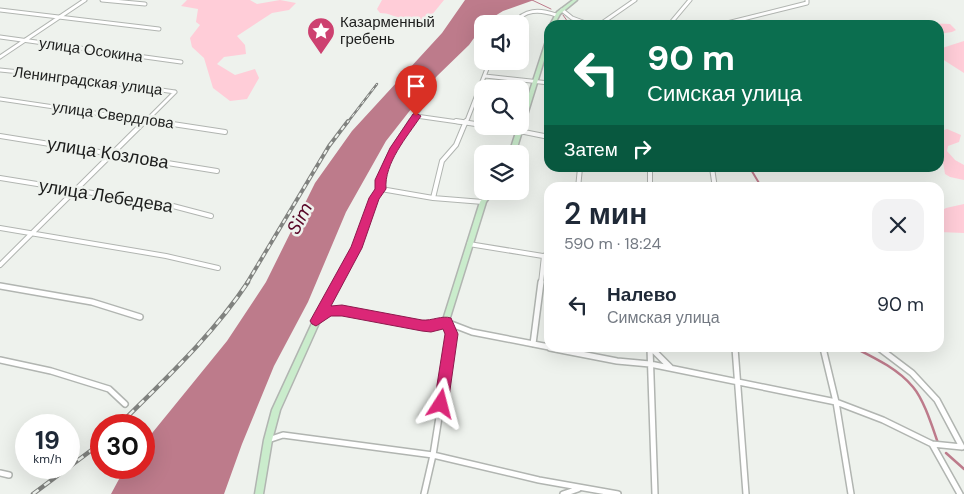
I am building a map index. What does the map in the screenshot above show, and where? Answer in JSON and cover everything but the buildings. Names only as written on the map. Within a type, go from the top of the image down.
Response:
[{"type":"main road","points":[[554,20],[556,15],[575,0]]},
{"type":"main road","points":[[529,103],[544,52]]},
{"type":"main road","points":[[259,494],[268,440],[276,410],[316,321],[328,311],[342,311],[422,326],[446,322],[483,202]]},
{"type":"street","points":[[0,57],[85,0]]},
{"type":"street","points":[[102,0],[144,4]]},
{"type":"street","points":[[607,20],[635,0]]},
{"type":"street","points":[[673,20],[690,0]]},
{"type":"street","points":[[737,20],[807,1]]},
{"type":"street","points":[[0,10],[159,29]]},
{"type":"street","points":[[522,15],[535,10],[543,10],[556,15]]},
{"type":"street","points":[[562,10],[574,20]]},
{"type":"street","name":"улица Осокина","points":[[0,37],[181,62]]},
{"type":"street","name":"Ленинградская улица","points":[[0,70],[79,78],[175,92],[147,120]]},
{"type":"street","points":[[433,198],[442,160],[456,145],[486,70]]},
{"type":"street","points":[[484,76],[544,83]]},
{"type":"street","name":"улица Свердлова","points":[[0,99],[225,132]]},
{"type":"street","points":[[316,321],[356,248],[374,198],[381,189],[380,180],[394,148],[420,108]]},
{"type":"street","points":[[416,116],[474,124]]},
{"type":"street","points":[[0,265],[147,120]]},
{"type":"street","points":[[529,134],[544,136]]},
{"type":"street","name":"улица Козлова","points":[[0,136],[217,171]]},
{"type":"street","name":"улица Лебедева","points":[[0,178],[173,206],[211,216]]},
{"type":"street","points":[[381,189],[433,198],[483,202]]},
{"type":"street","points":[[0,228],[166,256],[218,268]]},
{"type":"street","points":[[469,244],[544,257]]},
{"type":"street","points":[[532,344],[544,269]]},
{"type":"street","points":[[0,286],[92,302],[140,317]]},
{"type":"street","points":[[446,322],[472,332],[544,346]]},
{"type":"street","points":[[424,494],[433,455],[452,334],[446,322]]},
{"type":"street","points":[[573,352],[617,361],[672,368],[836,402],[883,420],[932,444],[962,447],[937,400],[912,373],[884,352]]},
{"type":"street","points":[[650,352],[655,494]]},
{"type":"street","points":[[654,352],[672,368]]},
{"type":"street","points":[[735,352],[746,494]]},
{"type":"street","points":[[824,352],[836,402],[851,494]]},
{"type":"street","points":[[0,360],[51,371],[109,389],[125,404]]},
{"type":"street","points":[[268,440],[284,435],[433,455],[539,480],[618,494]]},
{"type":"street","points":[[932,444],[960,494]]},
{"type":"street","points":[[0,473],[8,475]]},
{"type":"street","points":[[563,494],[571,490],[585,488]]},
{"type":"shaded area","points":[[187,0],[250,0],[257,4],[280,0],[296,3],[289,10],[272,13],[237,36],[245,45],[246,54],[224,57],[217,64],[235,75],[255,69],[259,78],[247,99],[230,101],[213,88],[204,58],[192,47],[190,38],[200,25],[196,22],[198,9],[181,6]]},
{"type":"shaded area","points":[[382,0],[444,0],[422,27],[412,25],[392,15],[380,13],[377,9]]},
{"type":"shaded area","points":[[944,24],[950,24],[956,30],[944,33]]},
{"type":"shaded area","points":[[964,41],[964,73],[944,60],[944,47]]},
{"type":"shaded area","points":[[947,129],[961,135],[959,142],[948,146],[947,151],[955,160],[964,165],[964,180],[945,174],[944,130]]},
{"type":"shaded area","points":[[964,204],[964,233],[944,232],[944,209]]},
{"type":"water","name":"Sim","points":[[465,0],[534,0],[497,15],[474,15],[474,38],[437,76],[386,141],[346,212],[308,302],[274,366],[224,494],[111,494],[119,479],[155,479],[155,429],[227,341],[266,282],[315,183],[352,131],[442,33]]},
{"type":"waterway","points":[[532,0],[551,9]]},
{"type":"waterway","points":[[563,15],[566,20]]},
{"type":"waterway","points":[[752,172],[758,182]]},
{"type":"waterway","points":[[863,352],[893,369],[913,387],[924,406],[938,443]]},
{"type":"waterway","points":[[946,453],[964,469]]},
{"type":"railway","points":[[347,123],[377,84]]},
{"type":"railway","points":[[247,283],[329,146],[348,121]]},
{"type":"railway","points":[[130,414],[203,339],[248,282]]},
{"type":"railway","points":[[33,494],[90,451]]},
{"type":"place","name":"Казарменный гребень","points":[[321,55]]},
{"type":"route","points":[[416,116],[394,148],[380,180],[381,189],[374,198],[367,214],[356,248],[316,321],[328,311],[342,311],[422,326],[440,325],[446,322],[452,334],[441,404]]}]
